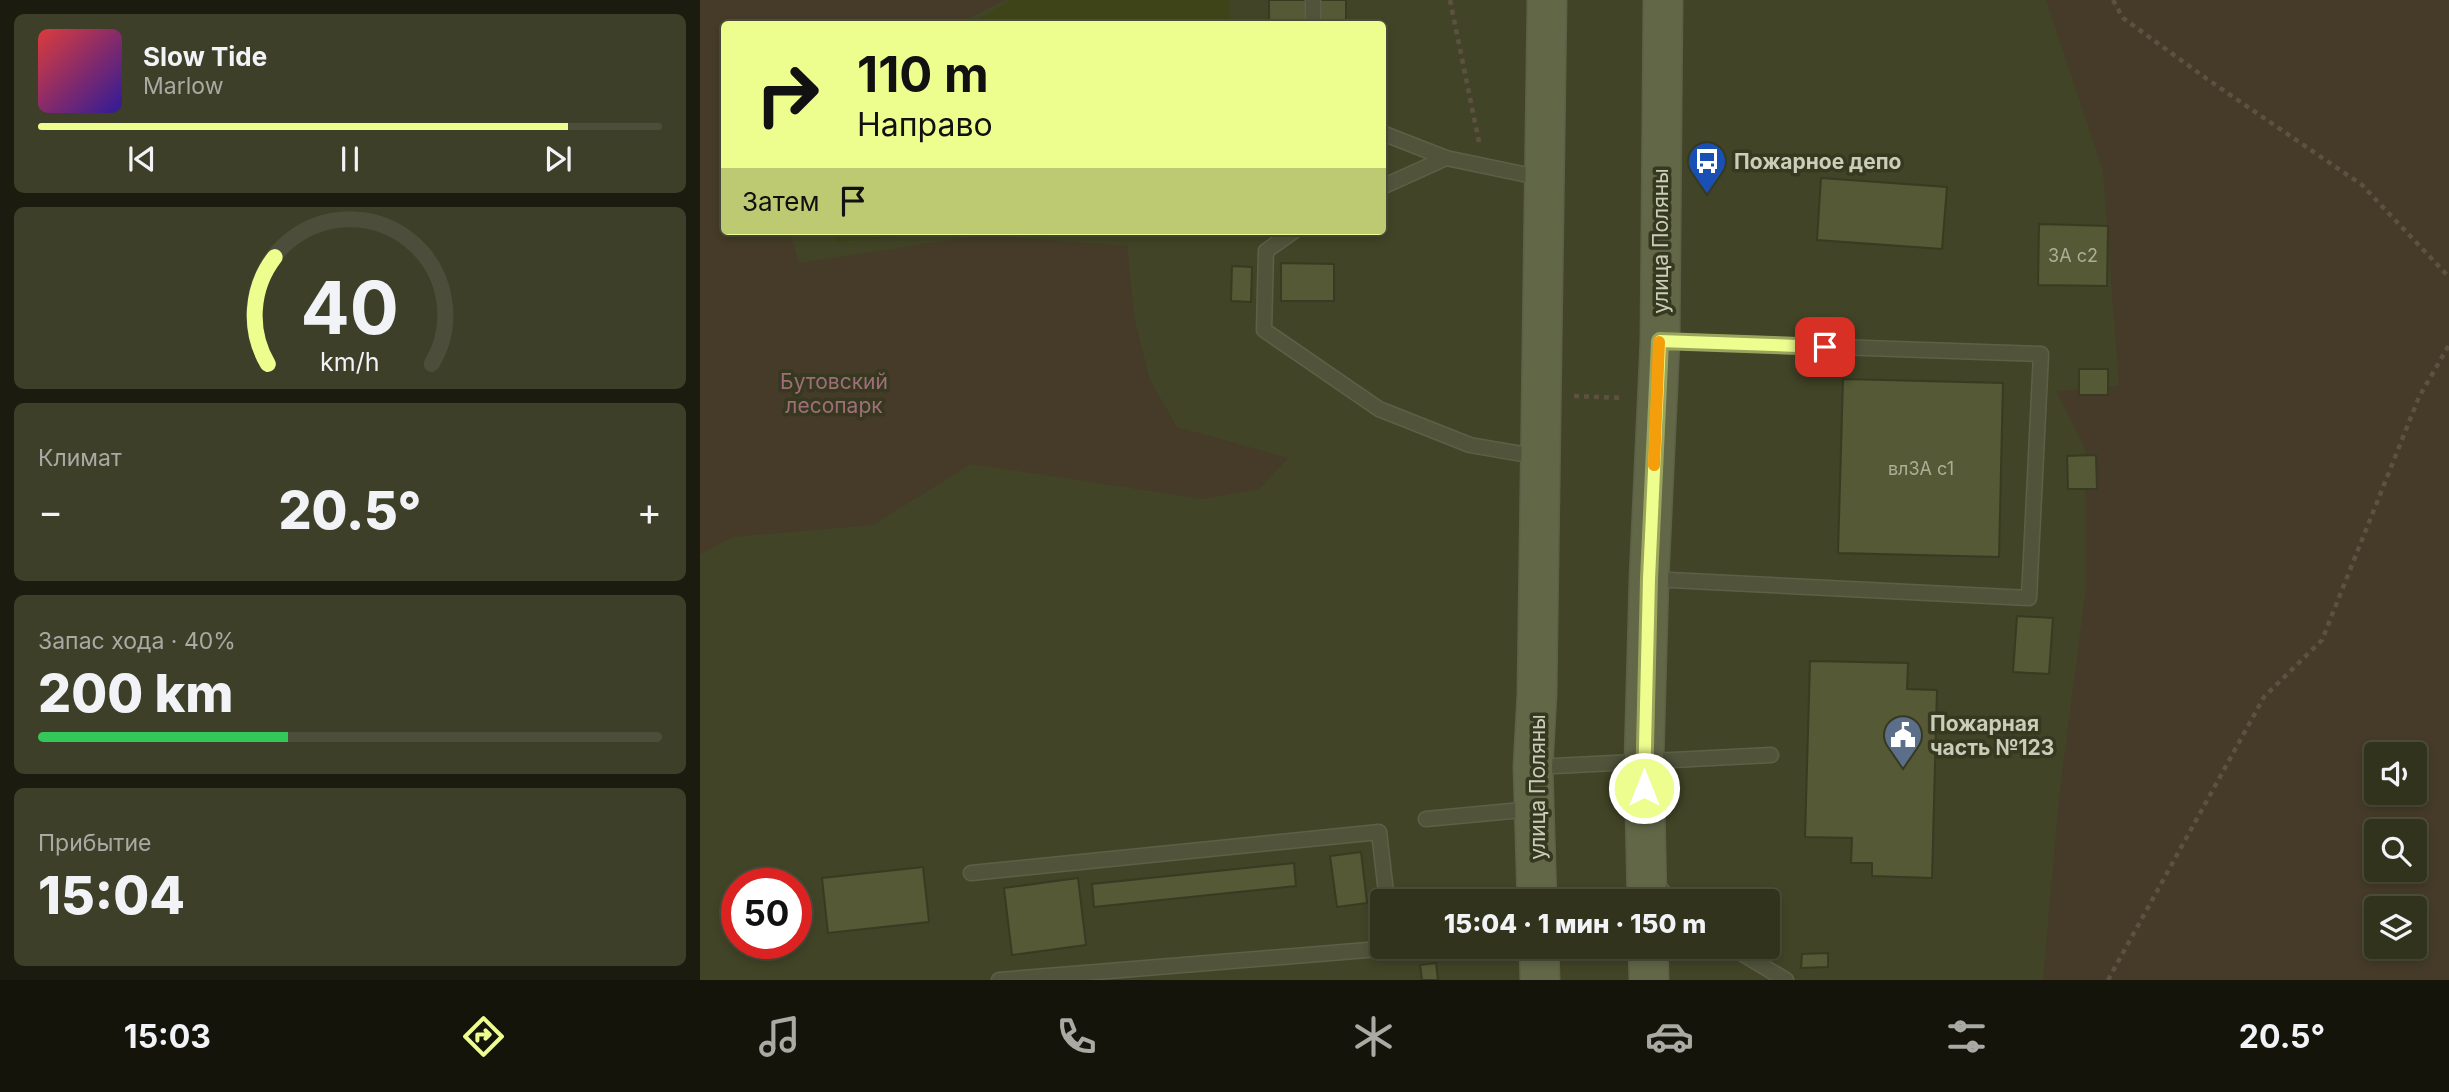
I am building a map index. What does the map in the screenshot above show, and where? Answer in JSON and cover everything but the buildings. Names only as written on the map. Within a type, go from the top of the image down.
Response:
[{"type":"main road","name":"улица Поляны","points":[[1537,889],[1534,767],[1547,0]]},
{"type":"main road","name":"улица Поляны","points":[[1646,886],[1644,760],[1660,341],[1663,0]]},
{"type":"main road","points":[[1539,959],[1540,980]]},
{"type":"main road","points":[[1648,959],[1648,980]]},
{"type":"lane","points":[[1313,0],[1313,21]]},
{"type":"lane","points":[[1386,134],[1446,158],[1544,178]]},
{"type":"lane","points":[[1386,185],[1446,158]]},
{"type":"lane","points":[[1288,235],[1266,251],[1264,330],[1379,410],[1470,445],[1540,457]]},
{"type":"lane","points":[[1649,579],[2029,598],[2041,354],[1660,341]]},
{"type":"lane","points":[[1534,767],[1771,755]]},
{"type":"lane","points":[[1426,819],[1535,809]]},
{"type":"lane","points":[[971,873],[1378,832],[1385,889]]},
{"type":"lane","points":[[999,980],[1370,949]]},
{"type":"lane","points":[[1751,959],[1786,980]]},
{"type":"path","points":[[1450,0],[1484,166]]},
{"type":"path","points":[[2112,0],[2123,18],[2362,185],[2449,277]]},
{"type":"path","points":[[2108,980],[2264,697],[2322,640],[2419,397],[2449,345]]},
{"type":"path","points":[[1541,395],[1657,399]]},
{"type":"green space","name":"Бутовский лесопарк","points":[[700,0],[1005,0],[964,21],[721,21],[721,235],[791,235],[799,263],[984,235],[1127,246],[1135,321],[1150,380],[1177,427],[1288,458],[1259,489],[1203,499],[971,464],[873,525],[733,537],[700,554]]},
{"type":"green space","points":[[2046,0],[2449,0],[2449,980],[2043,980],[2059,797],[2085,595],[2085,449],[2056,391],[2119,386],[2103,171]]},
{"type":"shaded area","points":[[1011,0],[1229,0],[1230,21],[976,21]]},
{"type":"shaded area","points":[[833,235],[922,235],[837,242]]},
{"type":"slow traffic","points":[[1654,465],[1659,342]]},
{"type":"place","name":"Пожарное депо","points":[[1707,195]]},
{"type":"place","name":"Пожарная часть №123","points":[[1903,769]]},
{"type":"route","points":[[1644,788],[1649,579],[1660,341],[1825,347]]}]
